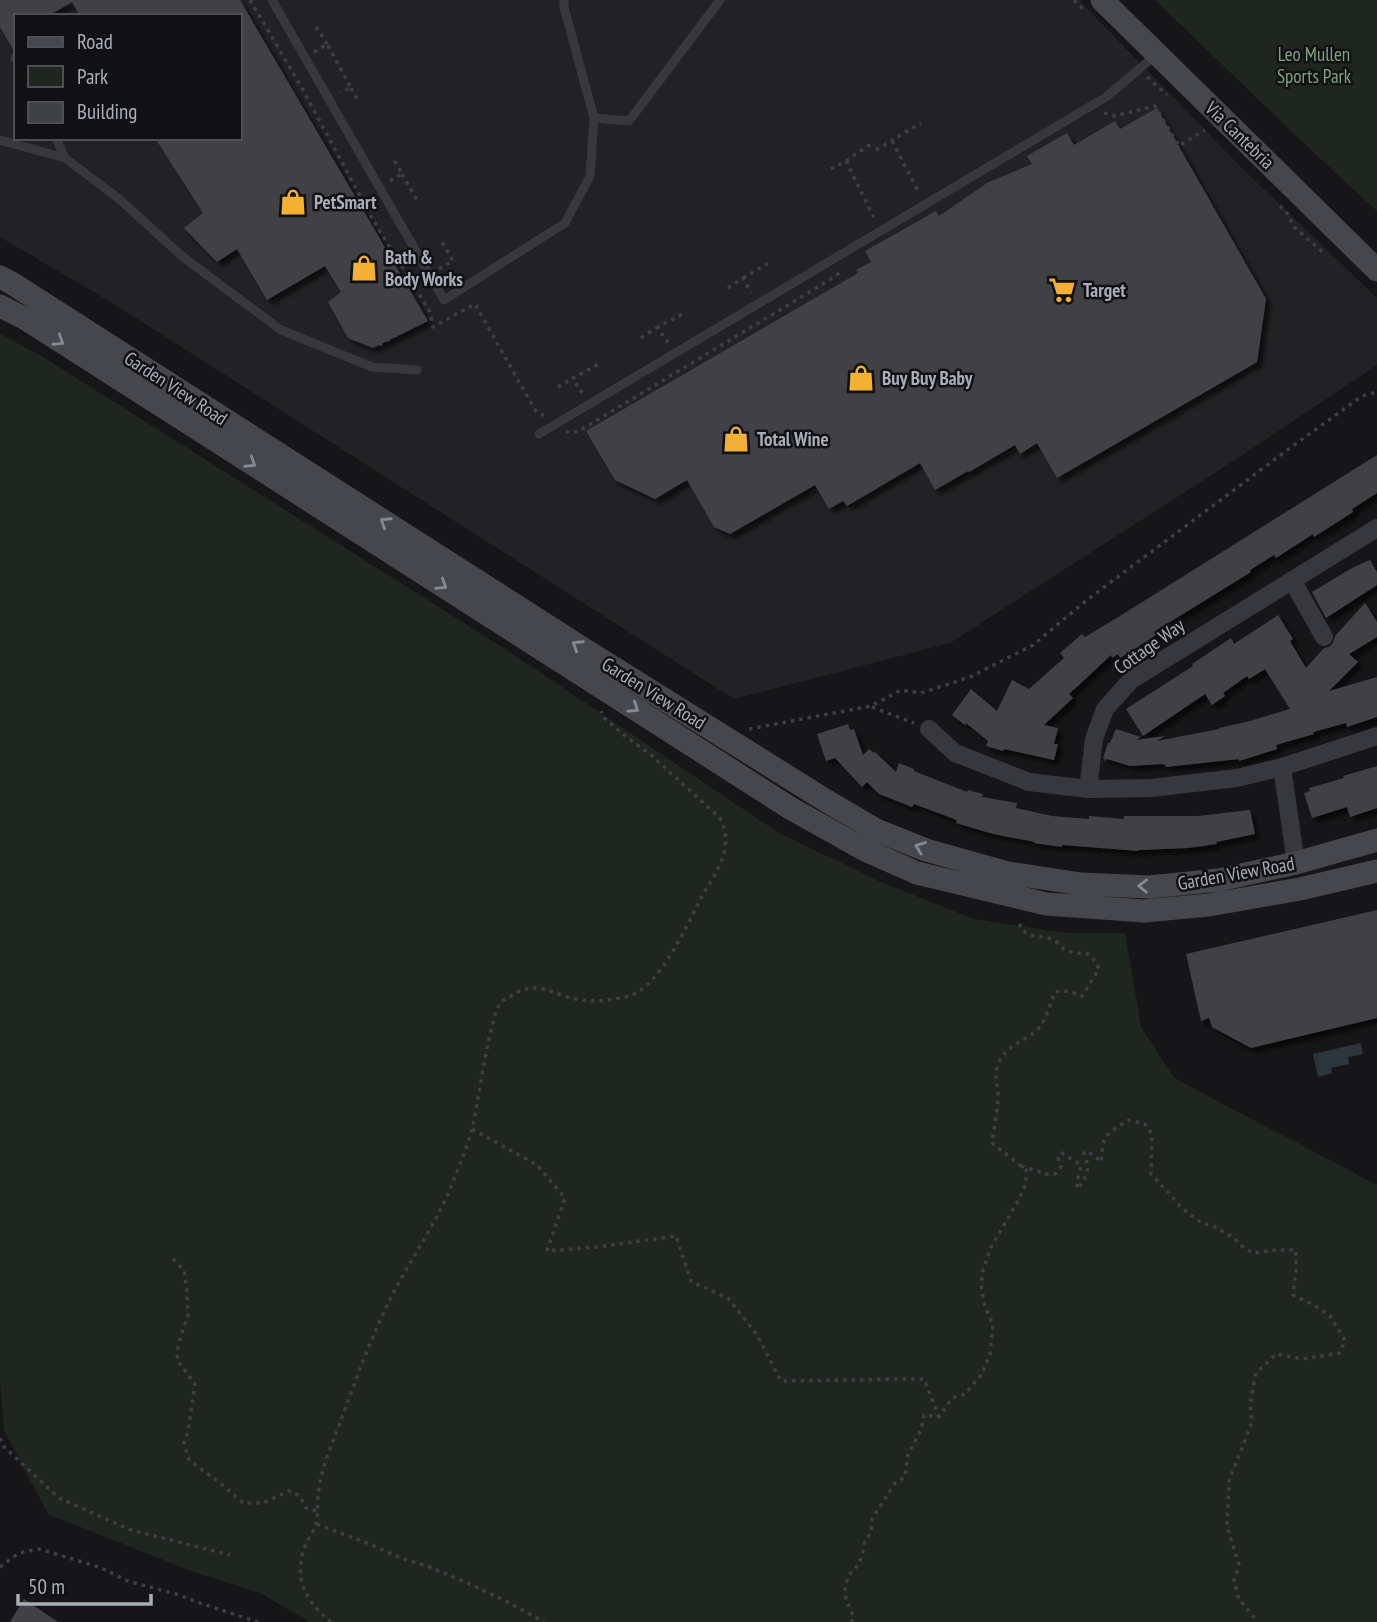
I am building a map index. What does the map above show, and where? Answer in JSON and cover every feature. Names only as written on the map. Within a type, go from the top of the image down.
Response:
[{"type":"main road","name":"Via Cantebria","points":[[1102,0],[1377,270]]},
{"type":"main road","name":"Garden View Road","points":[[0,278],[26,292],[738,746],[876,830],[926,850],[1008,873],[1081,884],[1149,887],[1219,880],[1296,863],[1377,840]]},
{"type":"main road","name":"Garden View Road","points":[[0,306],[26,319],[790,808],[865,850],[917,873],[1046,904],[1144,911],[1209,905],[1287,892],[1377,871]]},
{"type":"street","name":"Cottage Way","points":[[1088,789],[1094,739],[1105,709],[1130,680],[1377,528]]},
{"type":"street","points":[[1292,580],[1324,637]]},
{"type":"street","points":[[929,729],[955,753],[1029,782],[1088,789],[1151,788],[1237,778],[1377,737]]},
{"type":"street","points":[[1282,767],[1296,863]]},
{"type":"lane","points":[[271,0],[444,300],[565,223],[590,176],[594,118],[564,0]]},
{"type":"lane","points":[[594,118],[629,121],[720,0]]},
{"type":"lane","points":[[538,434],[1106,97],[1157,54]]},
{"type":"lane","points":[[0,140],[65,158],[118,198],[183,257],[281,330],[372,367],[417,369]]},
{"type":"lane","points":[[57,140],[65,158]]},
{"type":"path","points":[[250,0],[302,88],[373,220],[429,312],[433,327],[475,304],[535,410],[570,433],[579,431],[836,276],[845,266]]},
{"type":"path","points":[[316,27],[327,44]]},
{"type":"path","points":[[351,88],[358,100]]},
{"type":"path","points":[[1102,112],[1115,116],[1155,106],[1179,146],[1206,130]]},
{"type":"path","points":[[876,150],[921,123]]},
{"type":"path","points":[[892,141],[925,204]]},
{"type":"path","points":[[831,169],[872,143]]},
{"type":"path","points":[[846,161],[881,231]]},
{"type":"path","points":[[402,174],[417,200]]},
{"type":"path","points":[[743,278],[770,262]]},
{"type":"path","points":[[379,345],[430,316]]},
{"type":"path","points":[[641,338],[658,327]]},
{"type":"path","points":[[558,387],[573,378]]},
{"type":"path","points":[[738,746],[748,729],[871,706],[901,690],[921,693],[970,677],[1033,645],[1087,600],[1290,448],[1362,396],[1377,392]]},
{"type":"path","points":[[331,1622],[308,1597],[299,1576],[306,1542],[317,1524],[319,1489],[328,1455],[366,1352],[402,1277],[450,1189],[472,1129],[495,1014],[500,1002],[517,992],[538,987],[580,1000],[593,1001],[629,996],[642,990],[659,971],[679,941],[724,854],[725,827],[720,817],[651,755],[603,717],[600,708],[620,699]]},
{"type":"path","points":[[871,706],[929,729]]},
{"type":"path","points":[[939,1418],[952,1398],[965,1394],[982,1374],[990,1353],[993,1324],[985,1307],[981,1285],[983,1270],[990,1248],[1026,1184],[1026,1170],[992,1143],[998,1092],[995,1078],[998,1063],[1006,1052],[1036,1030],[1048,1014],[1055,992],[1073,992],[1082,996],[1099,969],[1088,952],[1068,951],[1054,940],[1024,932],[1020,926],[1028,900]]},
{"type":"path","points":[[1021,1166],[1055,1174],[1061,1167],[1058,1158],[1062,1153],[1081,1165],[1077,1189],[1087,1173],[1088,1163],[1084,1153],[1088,1151],[1101,1162],[1103,1144],[1114,1129],[1129,1120],[1145,1124],[1152,1134],[1151,1174],[1183,1209],[1202,1223],[1234,1238],[1253,1253],[1296,1250],[1293,1295],[1330,1316],[1345,1340],[1340,1353],[1303,1359],[1276,1353],[1256,1373],[1250,1404],[1252,1422],[1229,1481],[1227,1527],[1239,1565],[1234,1580],[1239,1600],[1256,1622]]},
{"type":"path","points":[[472,1129],[537,1165],[565,1198],[547,1251],[676,1236],[691,1281],[729,1299],[757,1335],[781,1381],[924,1379],[939,1418]]},
{"type":"path","points":[[173,1259],[184,1270],[188,1315],[178,1345],[177,1360],[195,1384],[184,1443],[189,1461],[243,1503],[263,1503],[289,1491],[300,1496],[306,1508],[317,1511]]},
{"type":"path","points":[[851,1622],[854,1618],[846,1599],[845,1587],[849,1575],[862,1556],[872,1519],[895,1483],[905,1477],[908,1454],[921,1430],[924,1415],[939,1418]]},
{"type":"path","points":[[0,1438],[2,1444],[59,1498],[131,1530],[230,1555]]},
{"type":"path","points":[[317,1524],[463,1581],[544,1622]]},
{"type":"path","points":[[0,1567],[19,1553],[39,1549],[99,1567],[128,1581],[258,1622]]},
{"type":"shaded area","points":[[0,0],[1079,0],[1242,168],[1377,298],[1377,365],[950,643],[734,699],[109,301],[0,237]]},
{"type":"shaded area","points":[[1361,1043],[1363,1054],[1348,1057],[1349,1064],[1331,1068],[1332,1073],[1318,1077],[1313,1054]]},
{"type":"green space","name":"Leo Mullen Sports Park","points":[[1155,0],[1377,0],[1377,211],[1314,153]]},
{"type":"green space","points":[[0,334],[40,355],[502,647],[779,833],[881,882],[974,919],[1066,933],[1125,933],[1141,1027],[1174,1078],[1377,1185],[1377,1622],[310,1622],[260,1593],[191,1571],[48,1514],[4,1430],[0,1381]]},
{"type":"building","points":[[0,0],[240,0],[428,321],[373,348],[348,338],[328,302],[341,292],[325,266],[267,300],[237,249],[217,262],[184,228],[203,213],[156,140],[242,140],[242,14],[79,14],[72,2],[51,14],[14,14],[14,51],[0,27]]},
{"type":"building","name":"Target","points":[[1157,108],[1266,299],[1257,362],[1057,478],[1037,443],[1020,454],[1015,445],[935,490],[920,463],[847,506],[843,501],[829,509],[815,485],[730,534],[714,527],[687,480],[655,499],[615,480],[586,431],[858,273],[856,270],[871,262],[865,251],[936,211],[939,216],[987,183],[1032,164],[1027,156],[1067,133],[1074,145],[1115,121],[1120,129]]},
{"type":"building","points":[[1377,455],[1377,493],[1352,509],[1353,512],[1314,537],[1313,534],[1276,558],[1274,555],[1250,570],[1251,572],[1157,630],[1159,633],[1120,658],[1118,654],[1112,658],[1111,655],[1069,694],[1073,698],[1044,725],[1058,728],[1054,760],[986,746],[988,741],[952,715],[971,689],[997,711],[1012,680],[1029,689],[1064,658],[1060,653],[1082,634],[1085,637],[1120,616]]},
{"type":"building","points":[[1370,560],[1377,572],[1377,585],[1326,618],[1312,592]]},
{"type":"building","points":[[1365,603],[1377,622],[1377,637],[1349,654],[1358,662],[1329,691],[1377,677],[1377,717],[1347,727],[1346,723],[1313,732],[1314,734],[1276,745],[1277,749],[1239,761],[1166,767],[1162,764],[1130,766],[1107,759],[1104,761],[1108,743],[1116,729],[1141,737],[1136,740],[1165,736],[1157,741],[1219,729],[1290,709],[1265,669],[1249,679],[1247,676],[1223,693],[1225,696],[1212,705],[1205,694],[1143,736],[1126,709],[1231,638],[1234,644],[1278,615],[1306,668],[1324,648],[1333,643],[1335,636]]},
{"type":"building","points":[[848,724],[850,730],[854,729],[863,755],[869,749],[875,752],[896,772],[899,763],[967,792],[968,790],[983,794],[982,797],[1017,803],[1016,808],[1052,816],[1089,819],[1089,816],[1124,819],[1124,816],[1198,816],[1250,810],[1255,834],[1216,842],[1217,844],[1139,851],[1062,847],[993,834],[956,823],[957,820],[914,804],[912,807],[879,794],[867,782],[862,787],[835,758],[826,761],[817,734]]},
{"type":"building","points":[[1377,766],[1377,808],[1350,817],[1347,807],[1312,818],[1304,793],[1310,791],[1309,788]]},
{"type":"building","points":[[1377,910],[1377,1018],[1251,1048],[1212,1027],[1209,1018],[1201,1021],[1186,954]]},
{"type":"building","points":[[24,1599],[58,1622],[10,1622]]},
{"type":"place","name":"PetSmart","points":[[293,202]]},
{"type":"place","name":"Bath & Body Works","points":[[364,268]]},
{"type":"place","name":"Target","points":[[1062,290]]},
{"type":"place","name":"Buy Buy Baby","points":[[861,378]]},
{"type":"place","name":"Total Wine","points":[[736,439]]}]
